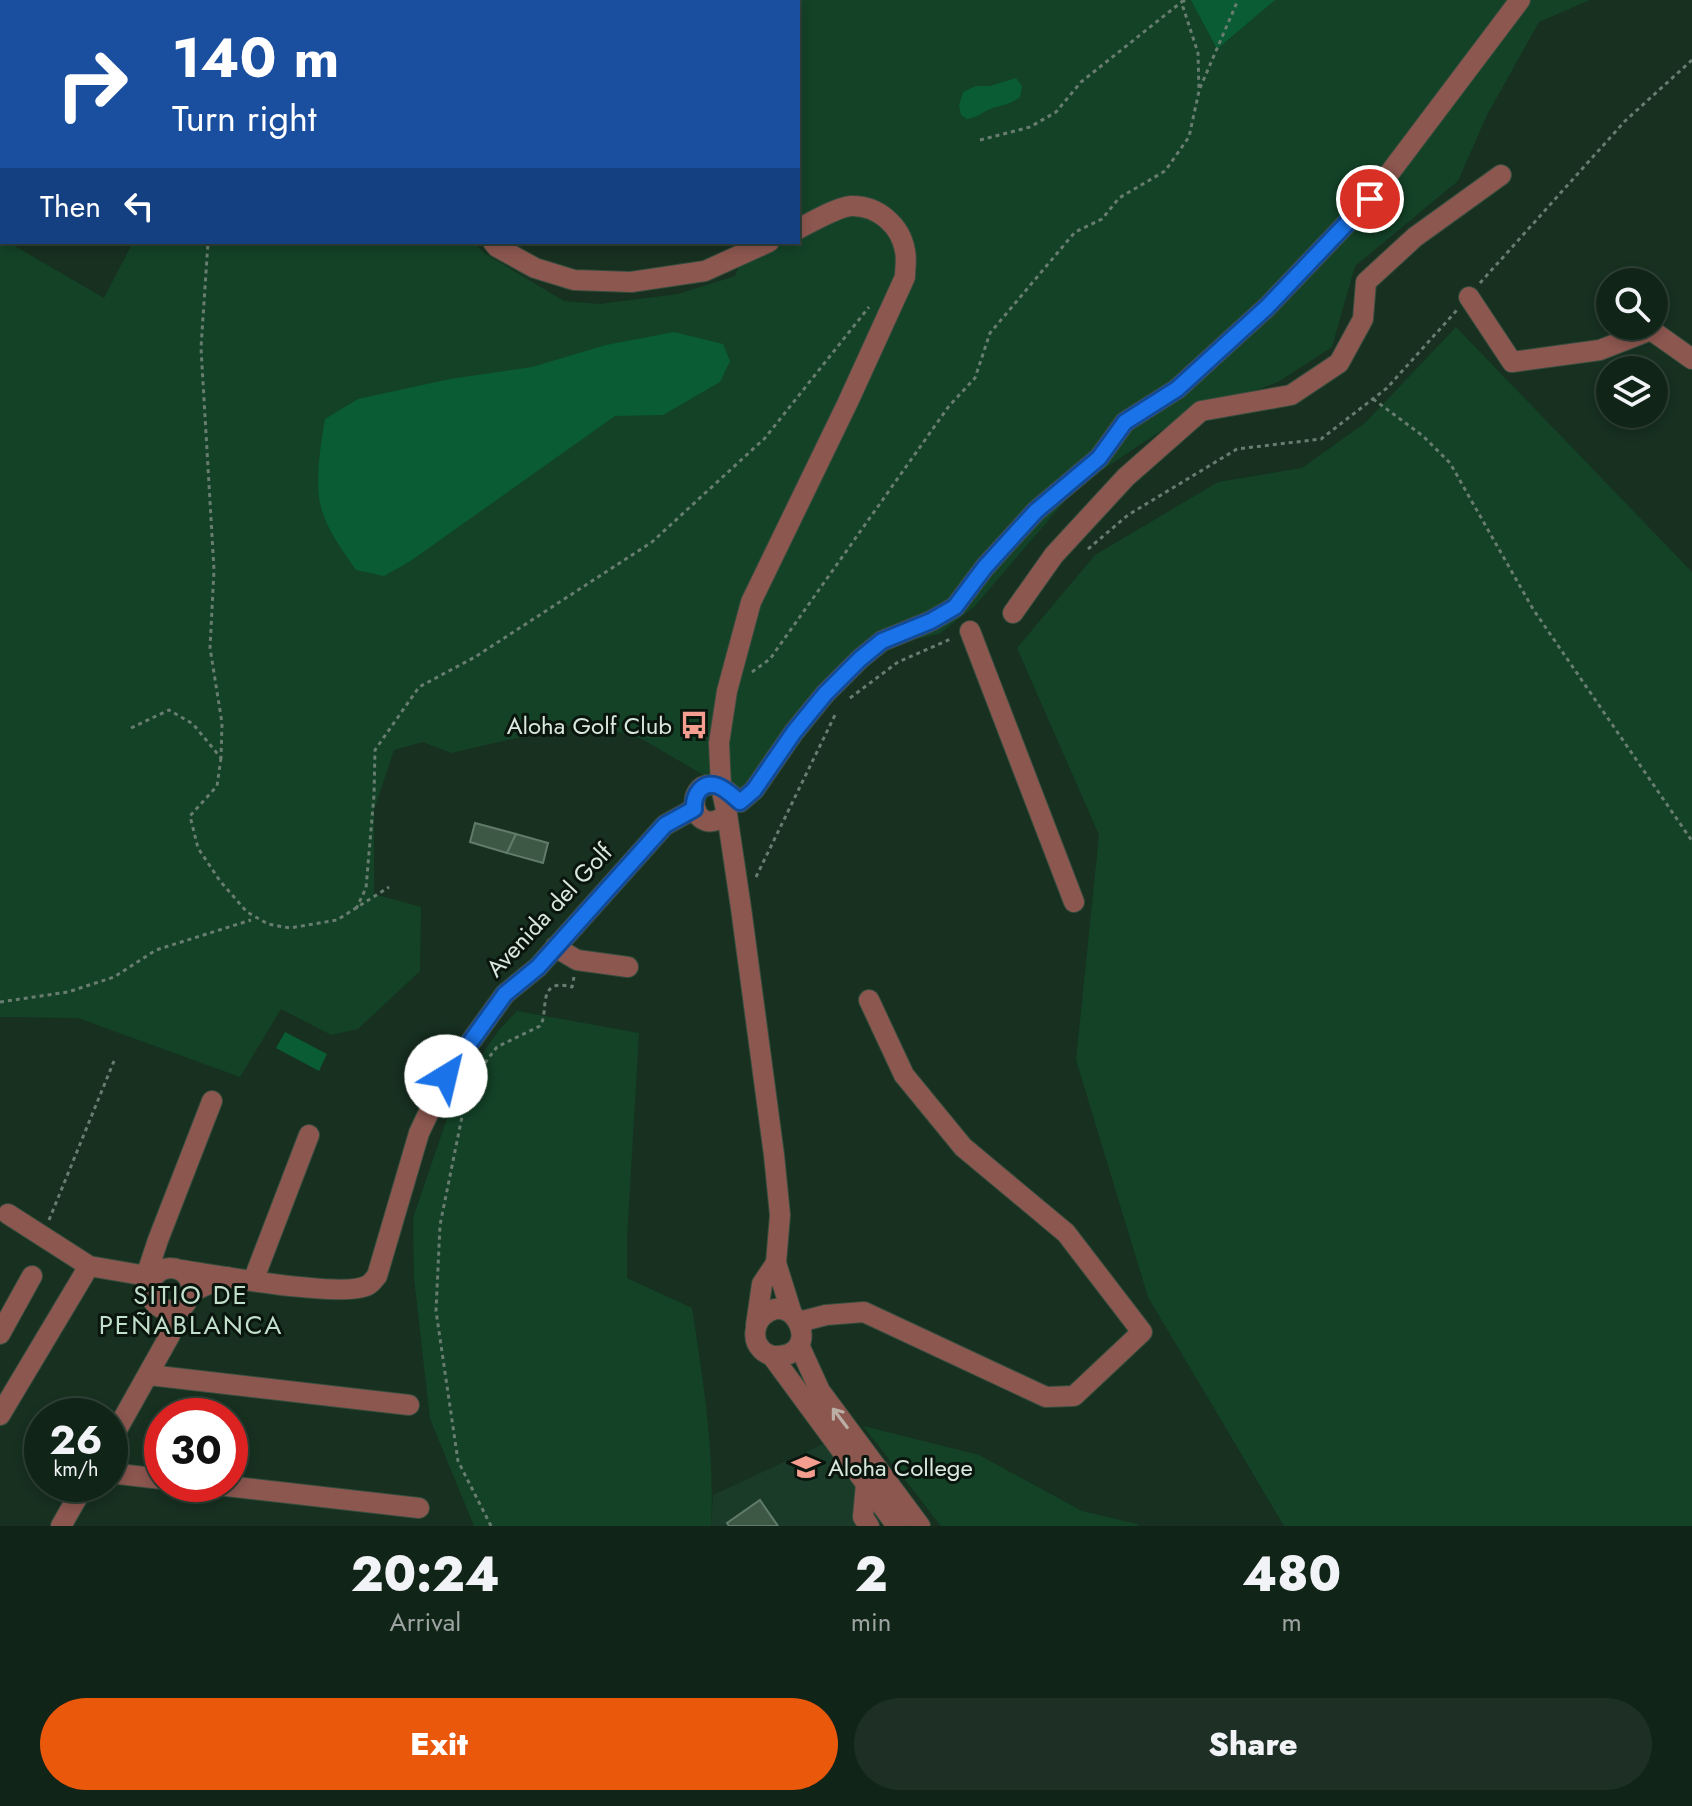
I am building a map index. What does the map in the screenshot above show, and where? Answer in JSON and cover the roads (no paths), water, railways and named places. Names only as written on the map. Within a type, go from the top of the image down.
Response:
[{"type":"street","points":[[727,814],[709,822],[700,818],[694,809],[694,802],[700,789],[714,785],[740,802],[745,799],[825,694],[860,659],[882,641],[931,621],[955,607],[985,567],[1036,511],[1099,458],[1125,422],[1177,389],[1267,307],[1370,199],[1520,0]]},
{"type":"street","points":[[1013,613],[1054,555],[1126,477],[1201,411],[1291,395],[1339,363],[1363,319],[1366,282],[1415,237],[1501,175]]},
{"type":"street","points":[[776,1263],[762,1284],[755,1338],[761,1350],[783,1357],[799,1345],[802,1333],[776,1263],[780,1215],[774,1155],[721,787],[719,743],[727,691],[751,602],[905,277],[906,255],[901,235],[888,219],[863,207],[848,206],[800,228]]},
{"type":"street","points":[[495,244],[535,268],[574,280],[631,282],[705,271],[765,244]]},
{"type":"street","points":[[1469,297],[1512,362],[1600,350],[1651,330],[1692,359]]},
{"type":"street","points":[[970,631],[1074,902]]},
{"type":"street","name":"Avenida del Golf","points":[[89,1266],[150,1276],[166,1269],[181,1270],[346,1291],[368,1285],[377,1276],[419,1133],[446,1076],[505,994],[538,967],[665,825],[694,809]]},
{"type":"street","points":[[555,947],[577,960],[628,967]]},
{"type":"street","points":[[756,1325],[763,1315],[772,1310],[783,1310],[796,1318],[864,1312],[1046,1397],[1074,1396],[1142,1332],[1066,1233],[963,1147],[904,1075],[869,1000]]},
{"type":"street","points":[[181,1270],[190,1280],[192,1293],[186,1304],[175,1310],[163,1309],[153,1301],[149,1289],[150,1276],[212,1101]]},
{"type":"street","points":[[253,1281],[309,1135]]},
{"type":"street","points":[[0,1415],[89,1266],[8,1214]]},
{"type":"street","points":[[0,1334],[32,1276]]},
{"type":"street","points":[[192,1293],[228,1277]]},
{"type":"street","points":[[128,1411],[170,1335],[175,1310]]},
{"type":"street","points":[[799,1345],[820,1391],[920,1526]]},
{"type":"street","points":[[772,1356],[897,1526]]},
{"type":"street","points":[[149,1375],[409,1405]]},
{"type":"street","points":[[866,1484],[863,1517],[869,1526]]},
{"type":"street","points":[[248,1488],[419,1508]]},
{"type":"street","points":[[61,1526],[75,1502]]},
{"type":"place","name":"Aloha Golf Club","points":[[694,725]]},
{"type":"place","name":"Aloha College","points":[[806,1467]]},
{"type":"district","name":"SITIO DE PEÑABLANCA","points":[[191,1310]]}]
